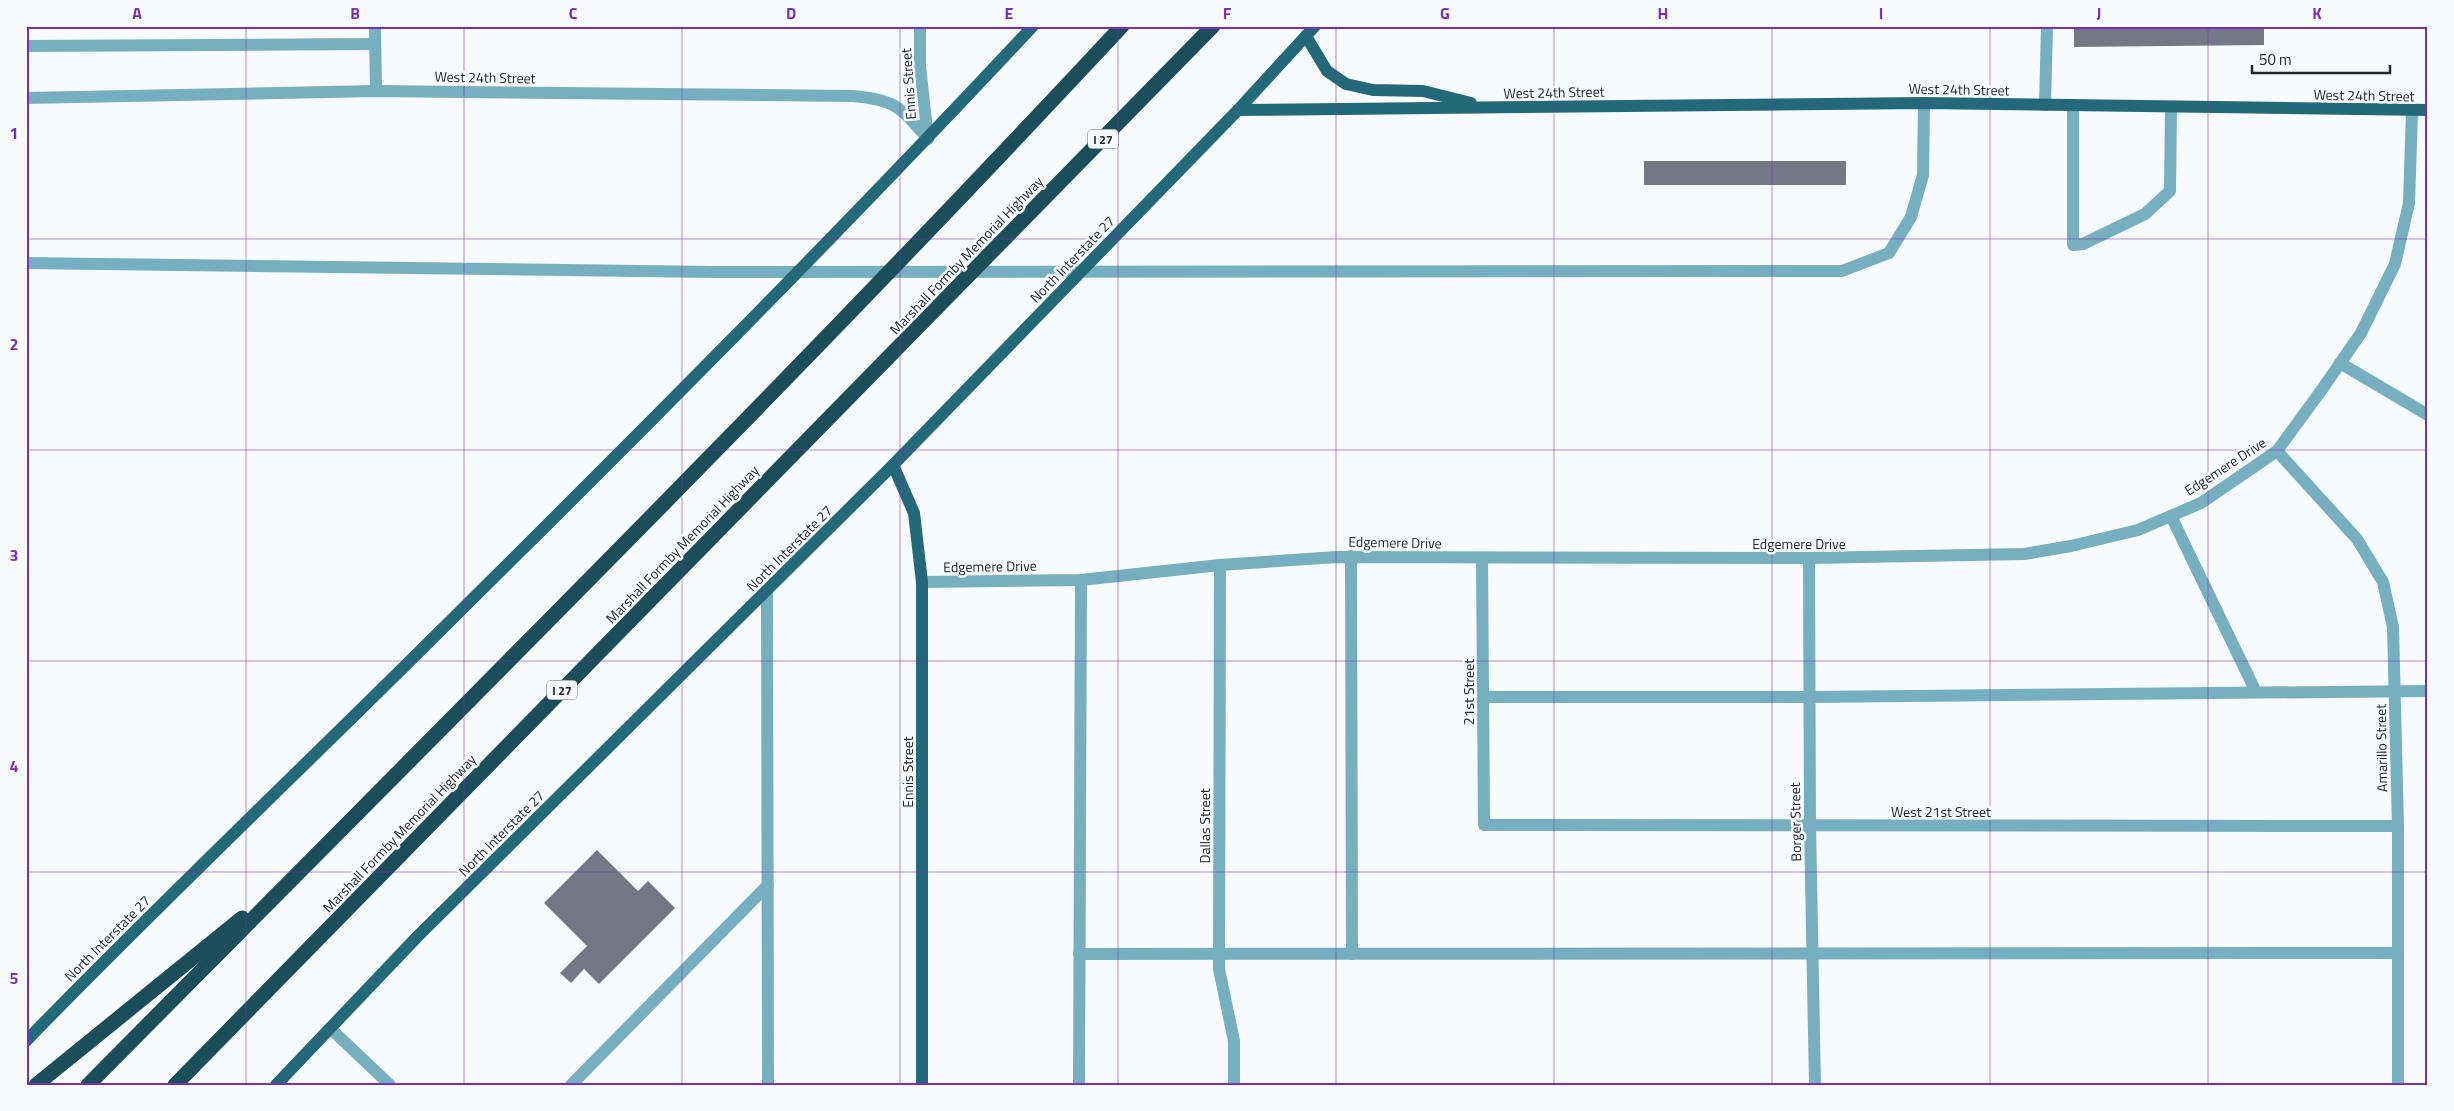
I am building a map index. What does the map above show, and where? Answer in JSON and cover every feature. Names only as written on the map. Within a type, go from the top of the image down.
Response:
[{"type":"highway","points":[[88,1085],[849,313],[1012,145],[1122,26]]},
{"type":"highway","name":"Marshall Formby Memorial Highway","points":[[175,1085],[1213,26]]},
{"type":"highway","points":[[36,1085],[152,988],[290,880]]},
{"type":"main road","name":"North Interstate 27","points":[[26,1041],[440,631],[928,139],[1033,26]]},
{"type":"main road","name":"North Interstate 27","points":[[276,1085],[417,938],[893,465],[1238,110],[1315,26]]},
{"type":"main road","name":"West 24th Street","points":[[1306,36],[1326,71],[1346,84],[1373,90],[1423,91],[1491,108]]},
{"type":"main road","name":"West 24th Street","points":[[1238,110],[1924,103],[2428,110]]},
{"type":"main road","name":"Ennis Street","points":[[893,465],[914,513],[922,582],[922,1085]]},
{"type":"street","points":[[375,26],[376,91]]},
{"type":"street","name":"Ennis Street","points":[[920,26],[920,66],[928,139]]},
{"type":"street","points":[[2044,105],[2046,26]]},
{"type":"street","points":[[26,46],[375,44]]},
{"type":"street","name":"West 24th Street","points":[[26,98],[376,91],[853,96],[882,99],[904,111],[928,139]]},
{"type":"street","points":[[26,264],[714,272],[1842,271],[1889,253],[1911,217],[1924,176],[1924,103]]},
{"type":"street","points":[[2073,105],[2073,245],[2083,244],[2145,214],[2170,191],[2171,107]]},
{"type":"street","name":"Edgemere Drive","points":[[922,582],[1081,580],[1220,565],[1351,556],[1809,558],[2024,554],[2071,546],[2138,530],[2201,503],[2277,451],[2340,363],[2360,332],[2395,264],[2409,203],[2412,110]]},
{"type":"street","points":[[2340,363],[2428,415]]},
{"type":"street","name":"Amarillo Street","points":[[2277,451],[2357,539],[2383,582],[2393,627],[2398,826],[2398,1085]]},
{"type":"street","points":[[2171,516],[2256,692]]},
{"type":"street","points":[[1351,556],[1352,954]]},
{"type":"street","name":"21st Street","points":[[1482,558],[1484,825]]},
{"type":"street","name":"Borger Street","points":[[1809,558],[1810,826],[1815,1085]]},
{"type":"street","name":"Dallas Street","points":[[1220,565],[1219,969],[1234,1041],[1234,1085]]},
{"type":"street","points":[[1078,1085],[1081,580]]},
{"type":"street","points":[[767,591],[768,1085]]},
{"type":"street","points":[[1483,697],[1810,697],[2428,691]]},
{"type":"street","name":"West 21st Street","points":[[1484,825],[2398,826]]},
{"type":"street","points":[[571,1085],[768,885]]},
{"type":"street","points":[[1079,954],[2398,954]]},
{"type":"street","points":[[330,1028],[390,1085]]},
{"type":"building","points":[[2074,26],[2264,26],[2264,45],[2074,47]]},
{"type":"building","points":[[1644,161],[1846,161],[1846,185],[1644,185]]},
{"type":"building","points":[[597,850],[638,891],[648,881],[675,908],[599,984],[584,969],[571,983],[560,973],[587,946],[544,903]]}]
